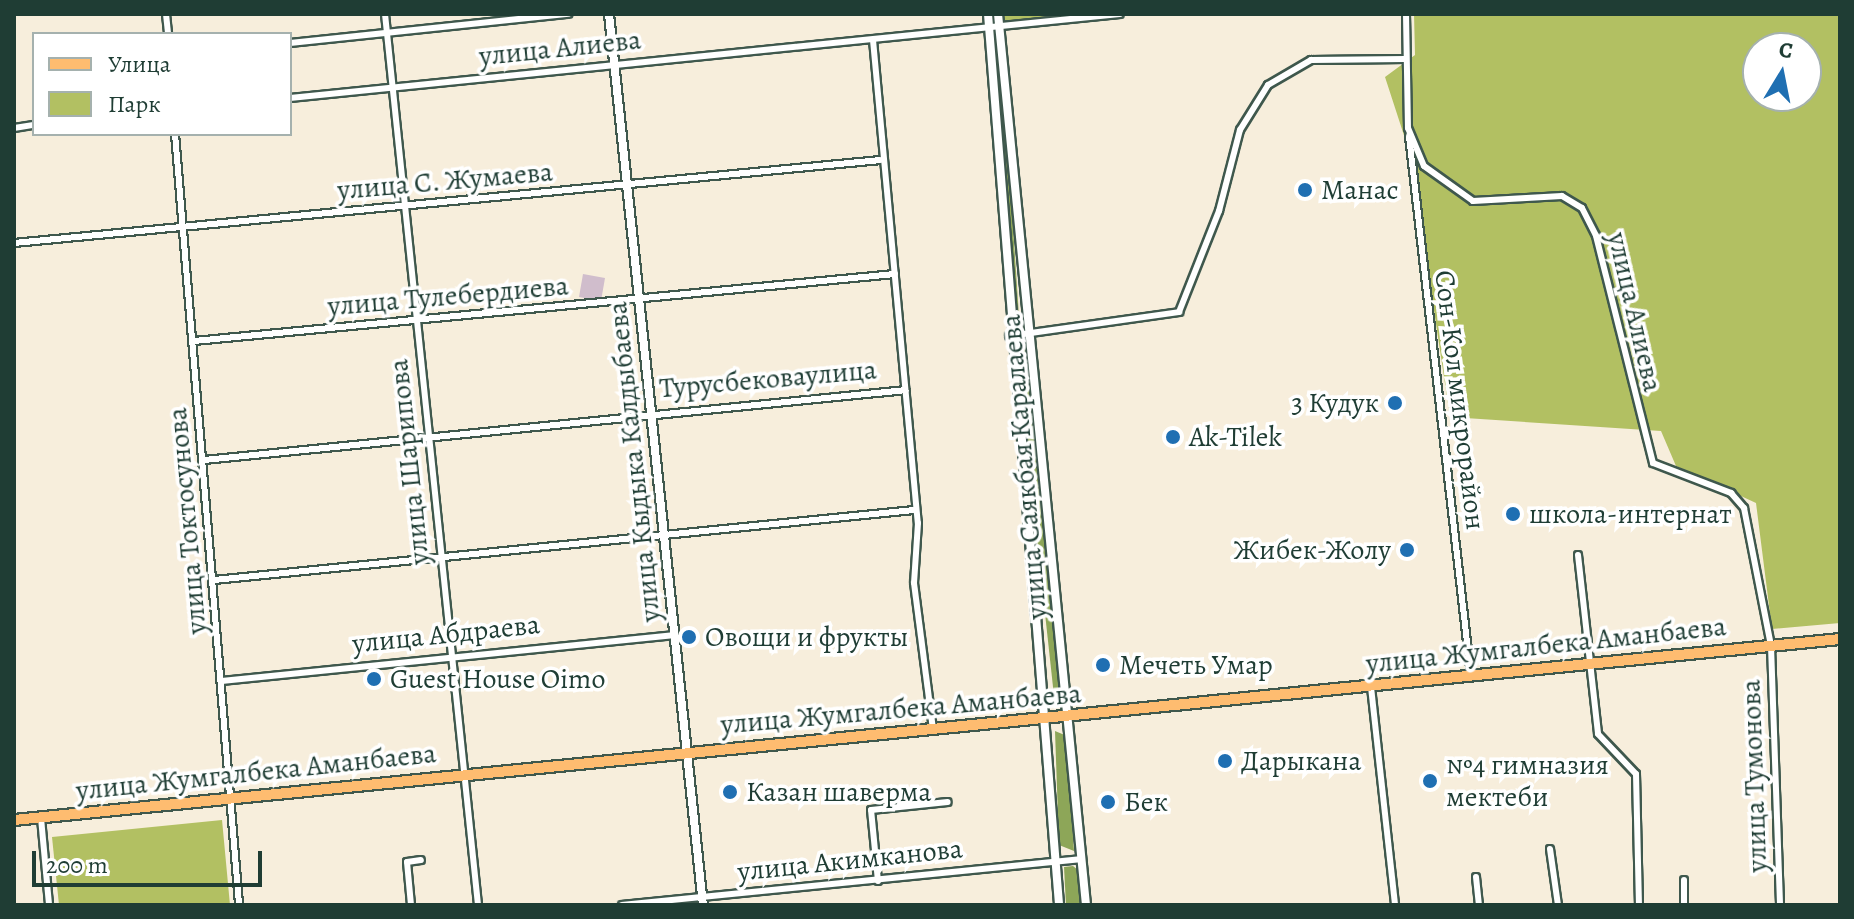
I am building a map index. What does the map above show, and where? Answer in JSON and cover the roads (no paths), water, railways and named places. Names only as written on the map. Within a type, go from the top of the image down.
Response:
[{"type":"main road","name":"улица Жумгалбека Аманбаева","points":[[14,820],[933,729],[1043,721],[1840,639]]},
{"type":"street","name":"улица Шарипова","points":[[385,14],[478,905]]},
{"type":"street","points":[[292,43],[568,14]]},
{"type":"street","name":"улица Кыдыка Калдыбаева","points":[[609,14],[661,537],[675,635],[702,901]]},
{"type":"street","name":"улица Саякбая Каралаева","points":[[988,14],[986,29],[1009,336],[1059,905]]},
{"type":"street","name":"улица Саякбая Каралаева","points":[[998,14],[1002,26],[1034,331],[1086,905]]},
{"type":"street","name":"улица Алиева","points":[[292,98],[1120,14]]},
{"type":"street","name":"улица Алиева","points":[[1406,14],[1408,128],[1431,175],[1461,196],[1486,204],[1562,196],[1582,208],[1596,236],[1653,463],[1740,500],[1771,646]]},
{"type":"street","points":[[873,40],[880,160],[893,215],[914,510],[914,583],[933,729]]},
{"type":"street","points":[[1009,336],[1179,312],[1219,211],[1240,130],[1268,85],[1311,60],[1405,59]]},
{"type":"street","name":"Сон-Кол микрорайон","points":[[1408,128],[1471,677]]},
{"type":"street","name":"улица Токтосунова","points":[[175,136],[180,225],[194,341],[239,905]]},
{"type":"street","name":"улица С. Жумаева","points":[[14,243],[880,160]]},
{"type":"street","name":"улица Тулебердиева","points":[[194,341],[416,318],[640,303],[895,274]]},
{"type":"street","name":"Турусбековаулица","points":[[204,460],[649,411],[906,390]]},
{"type":"street","points":[[214,580],[914,510]]},
{"type":"street","points":[[1578,555],[1598,734],[1636,774],[1639,905]]},
{"type":"street","name":"улица Абдраева","points":[[222,681],[450,654],[675,635]]},
{"type":"street","name":"улица Тумонова","points":[[1771,646],[1780,905]]},
{"type":"street","points":[[1371,687],[1395,905]]},
{"type":"street","points":[[878,881],[871,810],[948,802]]},
{"type":"street","points":[[41,818],[49,905]]},
{"type":"street","points":[[1550,849],[1558,905]]},
{"type":"street","name":"улица Акимканова","points":[[622,905],[702,901],[1082,859]]},
{"type":"street","points":[[411,905],[407,862],[421,860]]},
{"type":"street","points":[[1476,877],[1479,905]]},
{"type":"street","points":[[1684,880],[1684,905]]},
{"type":"place","name":"Манас","points":[[1305,190]]},
{"type":"place","name":"3 Кудук","points":[[1395,403]]},
{"type":"place","name":"Ak-Tilek","points":[[1173,437]]},
{"type":"place","name":"школа-интернат","points":[[1513,514]]},
{"type":"place","name":"Жибек-Жолу","points":[[1407,550]]},
{"type":"place","name":"Овощи и фрукты","points":[[689,637]]},
{"type":"place","name":"Мечеть Умар","points":[[1103,665]]},
{"type":"place","name":"Guest House Oimo","points":[[374,679]]},
{"type":"place","name":"Дарыкана","points":[[1225,761]]},
{"type":"place","name":"№4 гимназия мектеби","points":[[1430,781]]},
{"type":"place","name":"Казан шаверма","points":[[730,792]]},
{"type":"place","name":"Бек","points":[[1108,802]]}]
